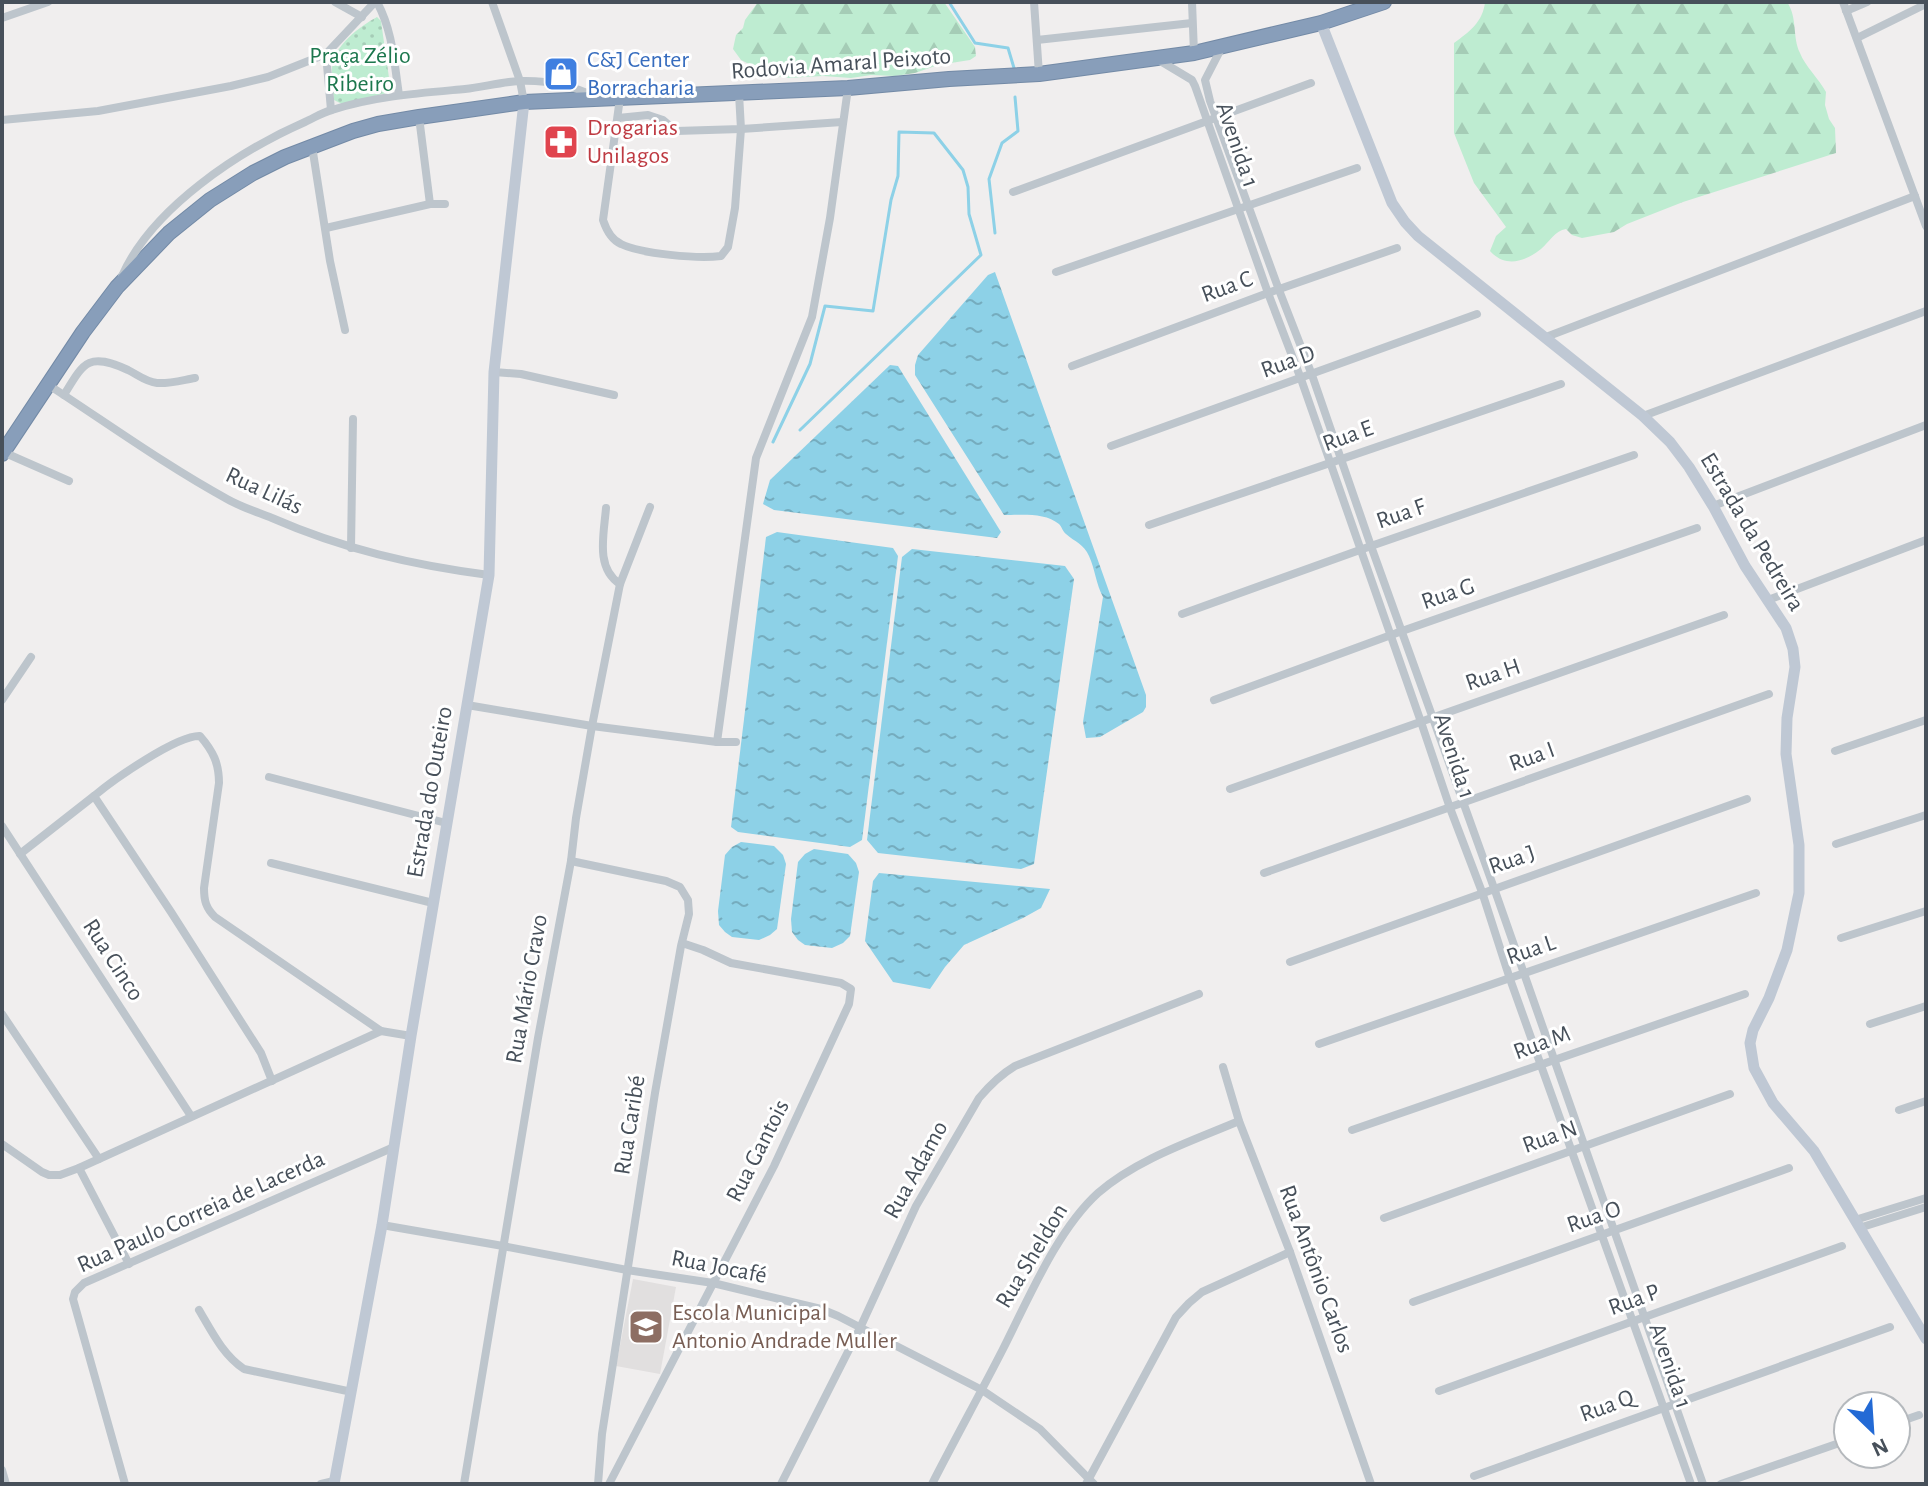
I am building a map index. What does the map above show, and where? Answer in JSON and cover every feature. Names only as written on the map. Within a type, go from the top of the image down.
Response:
[{"type":"highway","name":"Rodovia Amaral Peixoto","points":[[2,453],[83,332],[117,287],[146,256],[193,213],[253,173],[312,145],[353,131],[419,117],[524,102],[739,94],[1039,74],[1194,53],[1321,23],[1384,2]]},
{"type":"street","points":[[2,18],[48,2]]},
{"type":"street","points":[[335,2],[362,17]]},
{"type":"street","points":[[2,120],[98,111],[268,77],[326,54],[376,2],[390,31],[399,95]]},
{"type":"street","points":[[492,2],[520,81],[524,102]]},
{"type":"street","points":[[1034,2],[1039,74]]},
{"type":"street","points":[[1192,2],[1194,53]]},
{"type":"street","points":[[1867,2],[1844,6],[1926,226]]},
{"type":"street","points":[[1857,38],[1926,4]]},
{"type":"street","points":[[1037,40],[1192,23]]},
{"type":"street","name":"Estrada da Pedreira","points":[[1321,23],[1392,203],[1405,222],[1418,236],[1643,416],[1670,442],[1689,467],[1745,566],[1786,628],[1795,667],[1787,718],[1786,754],[1799,845],[1799,893],[1787,950],[1753,1030],[1751,1055],[1754,1068],[1773,1103],[1814,1151],[1926,1339]]},
{"type":"street","name":"Avenida 1","points":[[1212,120],[1205,80],[1222,47]]},
{"type":"street","points":[[326,54],[331,110]]},
{"type":"street","name":"Avenida 1","points":[[1156,59],[1192,80],[1212,120],[1243,206],[1312,375],[1703,1484]]},
{"type":"street","points":[[117,287],[129,260],[147,236],[225,164],[286,130],[331,110],[399,95],[520,81],[563,84],[600,99]]},
{"type":"street","points":[[1013,192],[1311,83]]},
{"type":"street","points":[[717,742],[756,458],[812,317],[830,218],[848,88]]},
{"type":"street","points":[[620,98],[603,220],[606,229],[619,244],[661,254],[710,257],[721,256],[728,247],[735,208],[741,129],[739,94]]},
{"type":"street","name":"Estrada do Outeiro","points":[[334,1483],[382,1225],[489,575],[494,372],[524,102]]},
{"type":"street","points":[[618,118],[648,115],[663,120],[676,131],[842,122]]},
{"type":"street","points":[[419,117],[430,204]]},
{"type":"street","points":[[312,145],[332,273],[345,330]]},
{"type":"street","points":[[1056,272],[1357,168]]},
{"type":"street","points":[[1546,337],[1915,196]]},
{"type":"street","points":[[326,228],[430,204],[445,204]]},
{"type":"street","name":"Avenida 1","points":[[1243,206],[1268,293],[1691,1484]]},
{"type":"street","name":"Rua C","points":[[1072,366],[1397,248]]},
{"type":"street","points":[[1643,416],[1926,311]]},
{"type":"street","name":"Rua D","points":[[1111,446],[1477,314]]},
{"type":"street","points":[[64,395],[82,367],[96,360],[146,381],[158,383],[195,378]]},
{"type":"street","points":[[494,372],[521,374],[614,395]]},
{"type":"street","name":"Rua Lilás","points":[[47,384],[229,500],[308,534],[351,548],[434,568],[489,575]]},
{"type":"street","name":"Rua E","points":[[1149,525],[1561,384]]},
{"type":"street","points":[[351,548],[353,419]]},
{"type":"street","points":[[1713,506],[1926,425]]},
{"type":"street","points":[[2,453],[69,481]]},
{"type":"street","name":"Rua F","points":[[1182,614],[1634,455]]},
{"type":"street","name":"Rua Mário Cravo","points":[[464,1484],[592,726],[620,584],[650,507]]},
{"type":"street","points":[[606,508],[604,560],[610,576],[620,584]]},
{"type":"street","name":"Rua G","points":[[1214,700],[1697,528]]},
{"type":"street","points":[[1768,600],[1926,540]]},
{"type":"street","name":"Rua H","points":[[1230,789],[1724,615]]},
{"type":"street","points":[[2,700],[31,657]]},
{"type":"street","name":"Rua I","points":[[1264,873],[1769,694]]},
{"type":"street","points":[[467,705],[592,726],[736,742]]},
{"type":"street","points":[[1835,751],[1926,720]]},
{"type":"street","points":[[20,854],[94,796],[173,744],[200,736],[219,769],[204,888],[207,909],[381,1031],[411,1036]]},
{"type":"street","points":[[269,777],[446,823]]},
{"type":"street","points":[[94,796],[261,1053],[272,1081]]},
{"type":"street","name":"Rua J","points":[[1290,962],[1747,799]]},
{"type":"street","points":[[1836,844],[1926,815]]},
{"type":"street","name":"Rua Cinco","points":[[2,826],[191,1116]]},
{"type":"street","name":"Rua Caribé","points":[[571,861],[666,881],[680,887],[688,900],[689,914],[655,1093],[602,1434],[598,1484]]},
{"type":"street","points":[[271,863],[433,903]]},
{"type":"street","name":"Rua L","points":[[1319,1044],[1756,893]]},
{"type":"street","points":[[1841,938],[1926,911]]},
{"type":"street","name":"Rua Gantois","points":[[609,1484],[799,1115],[849,1004],[851,989],[838,982],[731,963],[682,943]]},
{"type":"street","name":"Rua Adamo","points":[[781,1484],[860,1328],[916,1206],[979,1098],[990,1085],[1015,1066],[1199,994]]},
{"type":"street","name":"Rua M","points":[[1352,1130],[1745,994]]},
{"type":"street","points":[[1870,1024],[1926,1006]]},
{"type":"street","points":[[2,1014],[99,1159]]},
{"type":"street","points":[[2,1144],[42,1172],[60,1175],[381,1031]]},
{"type":"street","name":"Rua Antônio Carlos","points":[[1223,1067],[1239,1121],[1290,1252],[1371,1484]]},
{"type":"street","name":"Rua N","points":[[1384,1218],[1730,1094]]},
{"type":"street","points":[[1899,1110],[1926,1101]]},
{"type":"street","name":"Rua Sheldon","points":[[932,1484],[1045,1266],[1081,1210],[1123,1175],[1158,1155],[1239,1121]]},
{"type":"street","name":"Rua Paulo Correia de Lacerda","points":[[125,1484],[73,1299],[75,1292],[84,1283],[394,1147]]},
{"type":"street","points":[[79,1168],[129,1264]]},
{"type":"street","name":"Rua O","points":[[1413,1302],[1789,1168]]},
{"type":"street","points":[[1857,1224],[1926,1198]]},
{"type":"street","points":[[1857,1224],[1926,1207]]},
{"type":"street","name":"Rua Jocafé","points":[[382,1225],[713,1283],[821,1309],[982,1390],[1040,1429],[1090,1482]]},
{"type":"street","name":"Rua P","points":[[1439,1391],[1842,1246]]},
{"type":"street","points":[[1090,1482],[1176,1317],[1202,1292],[1290,1252]]},
{"type":"street","points":[[199,1310],[231,1361],[244,1369],[352,1392]]},
{"type":"street","name":"Rua Q","points":[[1474,1476],[1890,1327]]},
{"type":"street","points":[[1912,1417],[1919,1415]]},
{"type":"street","points":[[1721,1484],[1832,1446]]},
{"type":"street","points":[[2,1470],[6,1484]]},
{"type":"street","points":[[321,1484],[334,1483]]},
{"type":"shaded area","name":"Escola Municipal Antonio Andrade Muller","points":[[633,1279],[676,1287],[660,1374],[616,1366]]},
{"type":"green space","points":[[758,2],[944,2],[975,47],[976,56],[970,60],[895,76],[788,78],[771,75],[741,60],[733,49],[736,35]]},
{"type":"green space","points":[[1485,2],[1787,2],[1793,14],[1800,53],[1826,92],[1825,105],[1835,128],[1836,153],[1683,202],[1614,232],[1582,238],[1566,229],[1562,230],[1528,257],[1515,261],[1502,260],[1490,251],[1496,236],[1506,227],[1474,183],[1454,133],[1454,43],[1478,21]]},
{"type":"green space","name":"Praça Zélio Ribeiro","points":[[377,17],[381,21],[391,92],[342,104],[334,100],[332,68],[337,52],[348,38]]},
{"type":"green space","points":[[377,51],[385,91],[357,97],[349,57]]},
{"type":"water","points":[[995,272],[1146,695],[1143,712],[1100,737],[1086,738],[1083,722],[1103,597],[1087,552],[1053,520],[1032,515],[1004,515],[915,375],[918,355],[988,275]]},
{"type":"water","points":[[890,365],[898,366],[1001,532],[997,538],[774,510],[763,504],[770,480]]},
{"type":"water","points":[[777,532],[893,548],[898,556],[862,840],[850,847],[738,832],[731,827],[766,537]]},
{"type":"water","points":[[912,549],[1065,566],[1074,579],[1034,864],[1021,869],[878,853],[867,840],[902,557]]},
{"type":"water","points":[[741,842],[774,846],[783,855],[786,864],[777,929],[759,940],[732,937],[719,925],[725,855]]},
{"type":"water","points":[[814,849],[848,854],[859,872],[850,936],[832,948],[805,945],[792,932],[798,862]]},
{"type":"water","points":[[879,873],[1050,889],[1041,908],[964,945],[930,989],[893,982],[865,941],[873,881]]},
{"type":"waterway","points":[[949,2],[975,43],[1008,48],[1014,68]]},
{"type":"waterway","points":[[995,233],[989,179],[1002,143],[1018,131],[1015,97]]},
{"type":"waterway","points":[[773,442],[810,364],[825,306],[873,311],[891,200],[898,176],[899,132],[934,133],[963,170],[968,187],[969,214],[981,255],[800,430]]},
{"type":"place","name":"C&J Center Borracharia","points":[[561,74]]},
{"type":"place","name":"Drogarias Unilagos","points":[[561,142]]},
{"type":"place","name":"Escola Municipal Antonio Andrade Muller","points":[[646,1327]]}]
